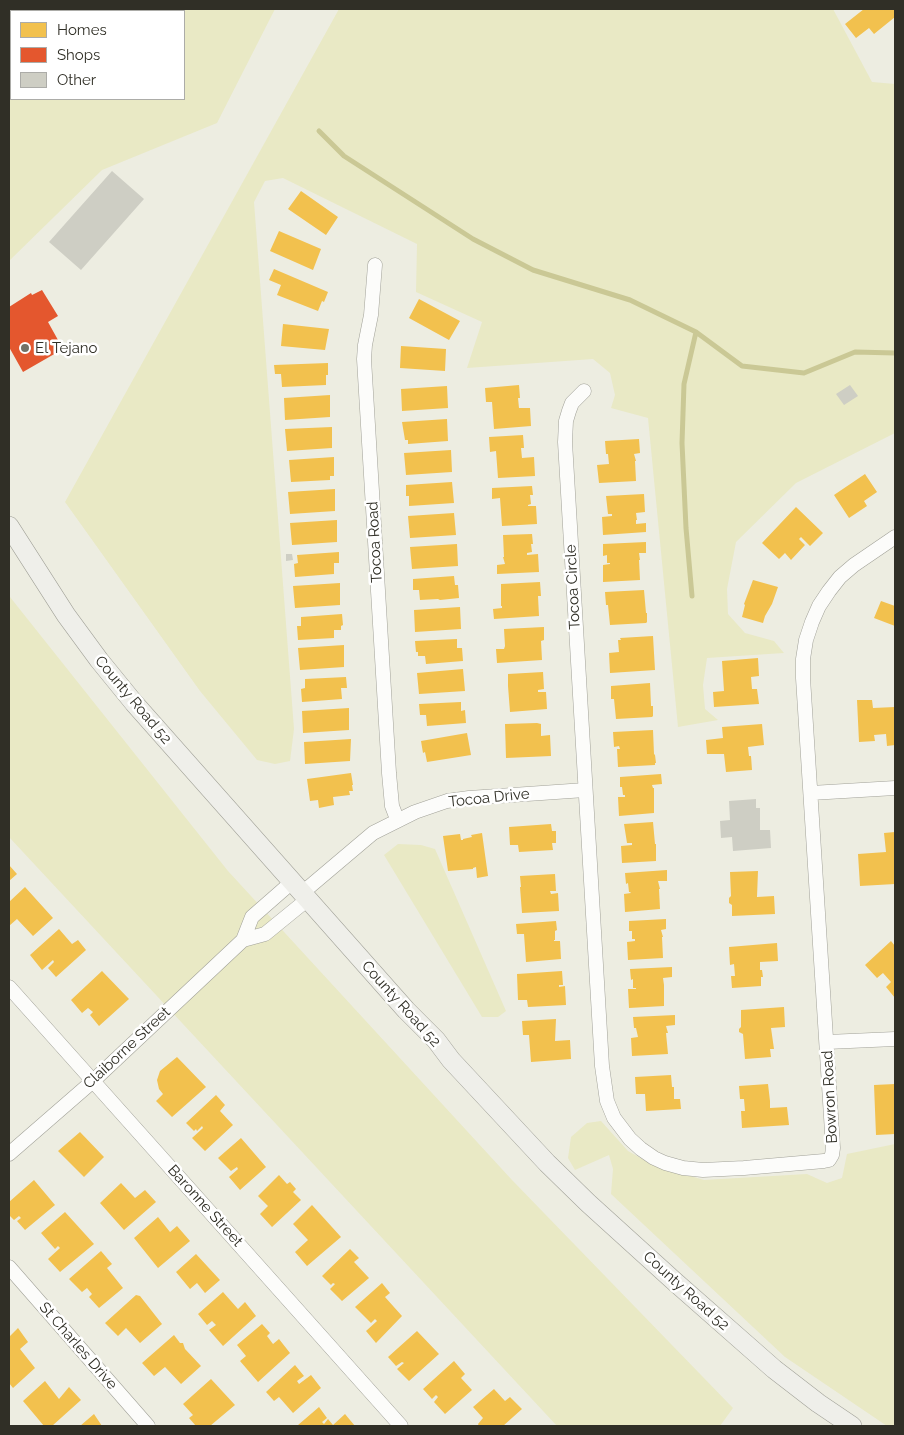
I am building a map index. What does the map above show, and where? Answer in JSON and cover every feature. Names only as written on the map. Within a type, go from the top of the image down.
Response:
[{"type":"main road","name":"County Road 52","points":[[9,526],[66,615],[99,660],[141,711],[406,1010],[436,1040],[451,1060],[547,1163],[588,1203],[774,1369],[852,1426]]},
{"type":"street","name":"Tocoa Road","points":[[375,265],[371,315],[364,359],[389,774],[392,806],[397,820]]},
{"type":"street","name":"Tocoa Circle","points":[[584,391],[572,403],[568,411],[565,442],[585,790]]},
{"type":"street","name":"Bowron Road","points":[[585,790],[602,1066],[607,1101],[614,1118],[630,1139],[654,1158],[683,1168],[703,1170],[744,1168],[829,1160],[833,1148],[803,659],[806,640],[812,622],[819,606],[829,591],[840,577],[854,565],[895,537]]},
{"type":"street","points":[[811,792],[895,788]]},
{"type":"street","name":"Tocoa Drive","points":[[300,891],[374,833],[397,820],[431,806],[470,798],[585,790]]},
{"type":"street","name":"Claiborne Street","points":[[9,1154],[93,1081],[243,940],[252,916],[300,891]]},
{"type":"street","name":"Claiborne Street","points":[[243,940],[265,934],[300,891]]},
{"type":"street","name":"Baronne Street","points":[[9,987],[401,1426]]},
{"type":"street","points":[[827,1042],[895,1039]]},
{"type":"street","name":"St Charles Drive","points":[[9,1267],[148,1426]]},
{"type":"green space","points":[[9,9],[275,9],[217,123],[102,170],[9,261]]},
{"type":"green space","points":[[339,9],[833,9],[872,82],[895,84],[895,433],[796,483],[736,542],[727,589],[728,614],[745,633],[774,641],[784,653],[707,658],[703,685],[705,709],[718,720],[678,727],[648,418],[611,408],[615,395],[610,373],[593,359],[467,368],[482,322],[416,292],[417,244],[283,178],[265,181],[254,202],[294,729],[290,761],[275,764],[257,760],[200,691],[65,502]]},
{"type":"green space","points":[[10,597],[228,871],[512,1180],[733,1408],[720,1426],[557,1426],[9,837]]},
{"type":"green space","points":[[398,844],[421,845],[435,849],[506,1011],[498,1017],[482,1017],[384,855]]},
{"type":"green space","points":[[601,1121],[628,1151],[653,1165],[704,1180],[807,1174],[827,1183],[842,1178],[847,1154],[895,1144],[895,1426],[887,1426],[785,1357],[611,1194],[613,1169],[609,1155],[575,1170],[568,1158],[571,1137],[587,1123]]},
{"type":"building: Homes","points":[[864,9],[895,9],[895,17],[874,34],[869,28],[856,38],[845,24]]},
{"type":"building: Homes","points":[[301,191],[338,217],[326,235],[288,209]]},
{"type":"building: Homes","points":[[279,231],[321,249],[313,270],[270,251]]},
{"type":"building: Homes","points":[[274,269],[328,292],[318,311],[277,295],[281,285],[269,280]]},
{"type":"building: Homes","points":[[419,299],[460,321],[449,340],[409,318]]},
{"type":"building: Homes","points":[[283,324],[329,329],[325,350],[281,346]]},
{"type":"building: Homes","points":[[401,346],[446,349],[445,371],[400,368]]},
{"type":"building: Homes","points":[[328,363],[326,385],[282,387],[281,374],[275,374],[274,365]]},
{"type":"building: Homes","points":[[519,385],[519,408],[530,408],[531,426],[494,429],[492,402],[486,402],[485,388]]},
{"type":"building: Homes","points":[[447,386],[448,408],[402,411],[401,389]]},
{"type":"building: Homes","points":[[330,395],[330,417],[285,420],[284,398]]},
{"type":"building: Homes","points":[[447,419],[448,441],[408,444],[408,440],[405,440],[402,422]]},
{"type":"building: Homes","points":[[332,427],[332,448],[287,451],[285,429]]},
{"type":"building: Homes","points":[[523,435],[524,448],[521,448],[522,458],[534,457],[535,476],[498,478],[496,451],[490,452],[489,437]]},
{"type":"building: Homes","points":[[639,439],[640,453],[634,454],[636,481],[599,483],[597,465],[609,464],[605,441]]},
{"type":"building: Homes","points":[[451,450],[452,472],[406,475],[404,453]]},
{"type":"building: Homes","points":[[334,457],[334,476],[330,476],[330,480],[291,482],[289,460]]},
{"type":"building: Homes","points":[[865,474],[877,492],[864,501],[867,506],[849,518],[834,495]]},
{"type":"building: Homes","points":[[452,482],[454,503],[409,506],[409,496],[406,496],[406,485]]},
{"type":"building: Homes","points":[[532,486],[533,495],[530,495],[531,504],[528,506],[536,506],[537,524],[502,526],[500,498],[492,499],[492,488]]},
{"type":"building: Homes","points":[[335,489],[335,511],[290,514],[288,492]]},
{"type":"building: Homes","points":[[644,494],[645,512],[636,513],[636,524],[646,523],[646,532],[603,535],[602,517],[612,516],[612,514],[608,514],[606,496]]},
{"type":"building: Homes","points":[[796,507],[823,533],[810,546],[801,537],[799,539],[805,545],[791,560],[785,553],[779,559],[762,543]]},
{"type":"building: Homes","points":[[454,513],[456,535],[410,538],[408,516]]},
{"type":"building: Homes","points":[[337,520],[337,542],[292,545],[290,523]]},
{"type":"building: Homes","points":[[532,534],[532,552],[527,553],[527,555],[538,554],[539,572],[497,574],[497,565],[505,564],[503,557],[503,535]]},
{"type":"building: Homes","points":[[646,542],[646,553],[639,553],[640,580],[603,582],[603,565],[610,563],[607,563],[607,555],[603,556],[603,544]]},
{"type":"building: Homes","points":[[457,544],[458,566],[412,569],[410,547]]},
{"type":"building: Homes","points":[[339,552],[339,563],[334,563],[334,574],[295,577],[294,564],[298,563],[297,555]]},
{"type":"building: Homes","points":[[454,576],[455,585],[458,585],[459,598],[420,600],[419,590],[413,590],[413,579]]},
{"type":"building: Homes","points":[[753,580],[778,587],[763,623],[742,617],[744,604]]},
{"type":"building: Homes","points":[[540,582],[541,596],[538,596],[539,616],[494,619],[493,609],[502,608],[501,584]]},
{"type":"building: Homes","points":[[340,583],[340,605],[295,608],[293,586]]},
{"type":"building: Homes","points":[[644,590],[647,622],[610,625],[605,592]]},
{"type":"building: Homes","points":[[881,601],[895,606],[895,626],[874,618]]},
{"type":"building: Homes","points":[[460,607],[461,629],[415,632],[414,610]]},
{"type":"building: Homes","points":[[342,614],[343,625],[341,630],[334,630],[334,638],[298,640],[297,626],[301,626],[301,617]]},
{"type":"building: Homes","points":[[544,627],[544,640],[541,641],[542,660],[497,663],[496,649],[504,649],[505,646],[504,629]]},
{"type":"building: Homes","points":[[653,636],[655,670],[610,673],[609,653],[619,652],[618,640],[621,640],[620,638]]},
{"type":"building: Homes","points":[[457,639],[457,648],[462,648],[463,661],[426,664],[425,656],[418,656],[418,652],[416,652],[415,641]]},
{"type":"building: Homes","points":[[344,645],[344,667],[300,670],[298,648]]},
{"type":"building: Homes","points":[[758,658],[759,676],[751,677],[752,689],[757,689],[759,704],[714,707],[713,692],[724,691],[722,661]]},
{"type":"building: Homes","points":[[463,669],[465,691],[419,694],[417,673]]},
{"type":"building: Homes","points":[[543,672],[544,689],[538,690],[538,692],[546,692],[547,709],[510,712],[508,674]]},
{"type":"building: Homes","points":[[346,677],[347,688],[341,688],[342,699],[302,702],[301,689],[305,688],[305,679]]},
{"type":"building: Homes","points":[[650,683],[653,716],[616,719],[614,699],[611,699],[611,686]]},
{"type":"building: Homes","points":[[857,700],[872,700],[873,708],[895,707],[895,745],[887,746],[886,734],[874,735],[875,741],[859,742]]},
{"type":"building: Homes","points":[[461,702],[461,711],[465,710],[466,723],[427,726],[426,715],[420,715],[419,704]]},
{"type":"building: Homes","points":[[349,708],[349,730],[303,733],[302,711]]},
{"type":"building: Homes","points":[[505,724],[541,724],[541,736],[550,735],[551,756],[506,758]]},
{"type":"building: Homes","points":[[762,724],[764,745],[748,747],[752,770],[726,772],[724,754],[707,754],[706,740],[723,738],[722,727]]},
{"type":"building: Homes","points":[[653,730],[655,765],[618,767],[617,749],[620,749],[619,746],[614,747],[613,732]]},
{"type":"building: Homes","points":[[467,733],[471,755],[427,762],[421,741]]},
{"type":"building: Homes","points":[[351,739],[350,761],[305,764],[304,742]]},
{"type":"building: Homes","points":[[351,773],[353,791],[349,791],[350,795],[333,797],[334,805],[319,808],[318,800],[310,801],[307,779]]},
{"type":"building: Homes","points":[[661,774],[662,784],[652,785],[654,788],[654,813],[619,816],[618,797],[625,797],[622,787],[620,787],[620,777]]},
{"type":"building: Homes","points":[[653,822],[656,861],[622,863],[621,846],[632,845],[632,843],[627,843],[624,824]]},
{"type":"building: Homes","points":[[551,824],[552,831],[556,831],[556,843],[552,843],[553,850],[519,852],[518,845],[510,845],[509,827]]},
{"type":"building: Homes","points":[[895,832],[895,884],[860,886],[858,854],[886,852],[884,833]]},
{"type":"building: Homes","points":[[482,833],[488,876],[477,878],[476,867],[473,869],[448,871],[443,836],[460,834],[461,840],[463,840],[472,837],[471,835]]},
{"type":"building: Homes","points":[[9,865],[17,874],[9,881]]},
{"type":"building: Homes","points":[[667,870],[667,881],[658,881],[660,909],[625,912],[624,894],[631,893],[629,892],[628,883],[626,884],[625,873]]},
{"type":"building: Homes","points":[[758,871],[757,897],[774,896],[775,914],[732,916],[732,905],[729,903],[731,896],[730,872]]},
{"type":"building: Homes","points":[[555,874],[556,891],[550,891],[551,894],[558,893],[559,911],[522,913],[520,876]]},
{"type":"building: Homes","points":[[25,887],[53,918],[33,936],[17,919],[9,926],[9,902]]},
{"type":"building: Homes","points":[[666,919],[666,929],[661,930],[663,958],[628,960],[627,942],[635,941],[635,939],[632,939],[632,931],[629,931],[629,921]]},
{"type":"building: Homes","points":[[556,921],[557,930],[555,931],[554,941],[560,941],[561,959],[526,962],[524,934],[517,934],[516,924]]},
{"type":"building: Homes","points":[[59,929],[72,944],[78,940],[86,950],[56,977],[48,968],[54,962],[53,960],[42,970],[30,955]]},
{"type":"building: Homes","points":[[891,941],[895,946],[895,998],[886,987],[891,982],[883,973],[877,978],[865,965]]},
{"type":"building: Homes","points":[[777,943],[778,961],[760,962],[760,970],[762,970],[763,977],[761,977],[761,986],[732,988],[731,976],[735,976],[734,964],[730,965],[729,947]]},
{"type":"building: Homes","points":[[672,967],[672,977],[663,978],[664,1006],[629,1008],[628,989],[636,989],[633,988],[630,969]]},
{"type":"building: Homes","points":[[102,971],[129,999],[99,1026],[90,1015],[93,1012],[88,1008],[82,1013],[71,1000]]},
{"type":"building: Homes","points":[[562,971],[563,985],[559,985],[559,987],[565,986],[566,1005],[528,1007],[527,1000],[518,1000],[517,974]]},
{"type":"building: Homes","points":[[784,1007],[785,1027],[771,1028],[774,1049],[770,1049],[771,1057],[745,1059],[743,1034],[739,1032],[741,1027],[741,1010]]},
{"type":"building: Homes","points":[[675,1015],[675,1025],[666,1026],[668,1054],[632,1056],[631,1038],[638,1037],[636,1028],[634,1028],[633,1017]]},
{"type":"building: Homes","points":[[556,1019],[555,1041],[570,1040],[571,1059],[531,1062],[529,1035],[523,1035],[522,1021]]},
{"type":"building: Homes","points":[[177,1057],[206,1087],[172,1117],[156,1101],[163,1094],[159,1089],[157,1080],[160,1071]]},
{"type":"building: Homes","points":[[671,1075],[674,1099],[680,1099],[681,1109],[646,1111],[645,1094],[636,1094],[635,1077]]},
{"type":"building: Homes","points":[[768,1084],[770,1108],[787,1107],[789,1125],[742,1128],[741,1111],[745,1111],[744,1099],[740,1099],[739,1086]]},
{"type":"building: Homes","points":[[895,1084],[895,1134],[876,1135],[874,1085]]},
{"type":"building: Homes","points":[[216,1095],[225,1105],[220,1111],[233,1125],[205,1151],[192,1138],[203,1128],[202,1126],[197,1131],[196,1129],[194,1131],[186,1123]]},
{"type":"building: Homes","points":[[80,1132],[104,1157],[84,1177],[58,1151]]},
{"type":"building: Homes","points":[[241,1138],[266,1167],[240,1190],[229,1177],[238,1169],[237,1167],[231,1171],[218,1158]]},
{"type":"building: Homes","points":[[279,1175],[287,1184],[290,1182],[296,1189],[293,1192],[301,1200],[272,1227],[260,1214],[268,1206],[258,1196]]},
{"type":"building: Homes","points":[[34,1180],[55,1205],[25,1230],[17,1221],[21,1218],[19,1216],[14,1220],[9,1215],[9,1202]]},
{"type":"building: Homes","points":[[121,1183],[135,1198],[145,1190],[156,1202],[124,1230],[100,1203]]},
{"type":"building: Homes","points":[[312,1205],[341,1237],[307,1266],[295,1252],[308,1240],[293,1224]]},
{"type":"building: Homes","points":[[65,1212],[94,1244],[60,1272],[48,1259],[60,1248],[58,1246],[55,1249],[41,1233]]},
{"type":"building: Homes","points":[[158,1217],[170,1232],[177,1226],[190,1241],[158,1268],[134,1238]]},
{"type":"building: Homes","points":[[350,1249],[359,1258],[354,1262],[369,1278],[342,1301],[330,1289],[335,1284],[331,1285],[322,1276]]},
{"type":"building: Homes","points":[[101,1251],[112,1264],[107,1268],[123,1288],[99,1308],[89,1297],[92,1294],[87,1288],[82,1292],[69,1279]]},
{"type":"building: Homes","points":[[196,1254],[220,1280],[205,1293],[197,1283],[190,1289],[176,1272]]},
{"type":"building: Homes","points":[[382,1283],[390,1293],[385,1297],[402,1316],[376,1343],[366,1331],[377,1321],[375,1319],[371,1323],[355,1307]]},
{"type":"building: Homes","points":[[223,1292],[238,1309],[245,1302],[256,1316],[223,1346],[209,1330],[216,1325],[212,1321],[207,1325],[198,1314]]},
{"type":"building: Homes","points":[[136,1295],[140,1296],[162,1324],[140,1343],[126,1328],[118,1336],[105,1323]]},
{"type":"building: Homes","points":[[262,1324],[270,1333],[267,1336],[273,1344],[279,1339],[290,1353],[258,1382],[240,1361],[246,1356],[237,1345]]},
{"type":"building: Homes","points":[[18,1328],[28,1342],[20,1349],[35,1368],[13,1388],[9,1383],[9,1337]]},
{"type":"building: Homes","points":[[417,1331],[439,1354],[409,1381],[397,1369],[404,1363],[402,1362],[396,1366],[388,1357]]},
{"type":"building: Homes","points":[[174,1335],[180,1343],[183,1343],[185,1349],[201,1366],[181,1384],[165,1367],[154,1376],[142,1363]]},
{"type":"building: Homes","points":[[454,1361],[465,1374],[461,1378],[472,1390],[445,1414],[434,1402],[438,1397],[436,1395],[432,1399],[423,1389]]},
{"type":"building: Homes","points":[[295,1365],[304,1376],[297,1381],[299,1384],[311,1375],[321,1388],[293,1413],[279,1397],[274,1401],[266,1392]]},
{"type":"building: Homes","points":[[211,1379],[235,1405],[210,1426],[196,1426],[189,1418],[193,1415],[183,1404]]},
{"type":"building: Homes","points":[[45,1381],[59,1399],[69,1387],[81,1400],[52,1426],[44,1426],[23,1401]]},
{"type":"building: Homes","points":[[494,1389],[505,1401],[510,1397],[522,1409],[503,1426],[479,1426],[478,1424],[483,1418],[473,1407]]},
{"type":"building: Homes","points":[[319,1407],[327,1418],[322,1422],[324,1424],[328,1419],[333,1425],[345,1414],[355,1426],[298,1425]]},
{"type":"building: Homes","points":[[94,1414],[102,1426],[80,1426]]},
{"type":"building: Shops","points":[[42,290],[58,316],[48,322],[63,349],[23,372],[9,347],[9,307],[31,293],[32,295]]},
{"type":"building: Other","points":[[112,171],[144,199],[81,270],[49,242]]},
{"type":"building: Other","points":[[850,385],[858,396],[844,405],[836,394]]},
{"type":"building: Other","points":[[286,554],[292,554],[293,560],[286,561]]},
{"type":"building: Other","points":[[756,799],[756,808],[760,808],[760,830],[770,830],[771,848],[733,851],[732,837],[721,838],[720,821],[730,820],[729,801]]},
{"type":"waterway","points":[[319,131],[344,156],[473,239],[533,270],[630,300],[696,332],[742,366],[804,373],[855,352],[895,353]]},
{"type":"waterway","points":[[692,596],[686,528],[682,443],[684,384],[696,332]]},
{"type":"place","name":"El Tejano","points":[[25,348]]}]
